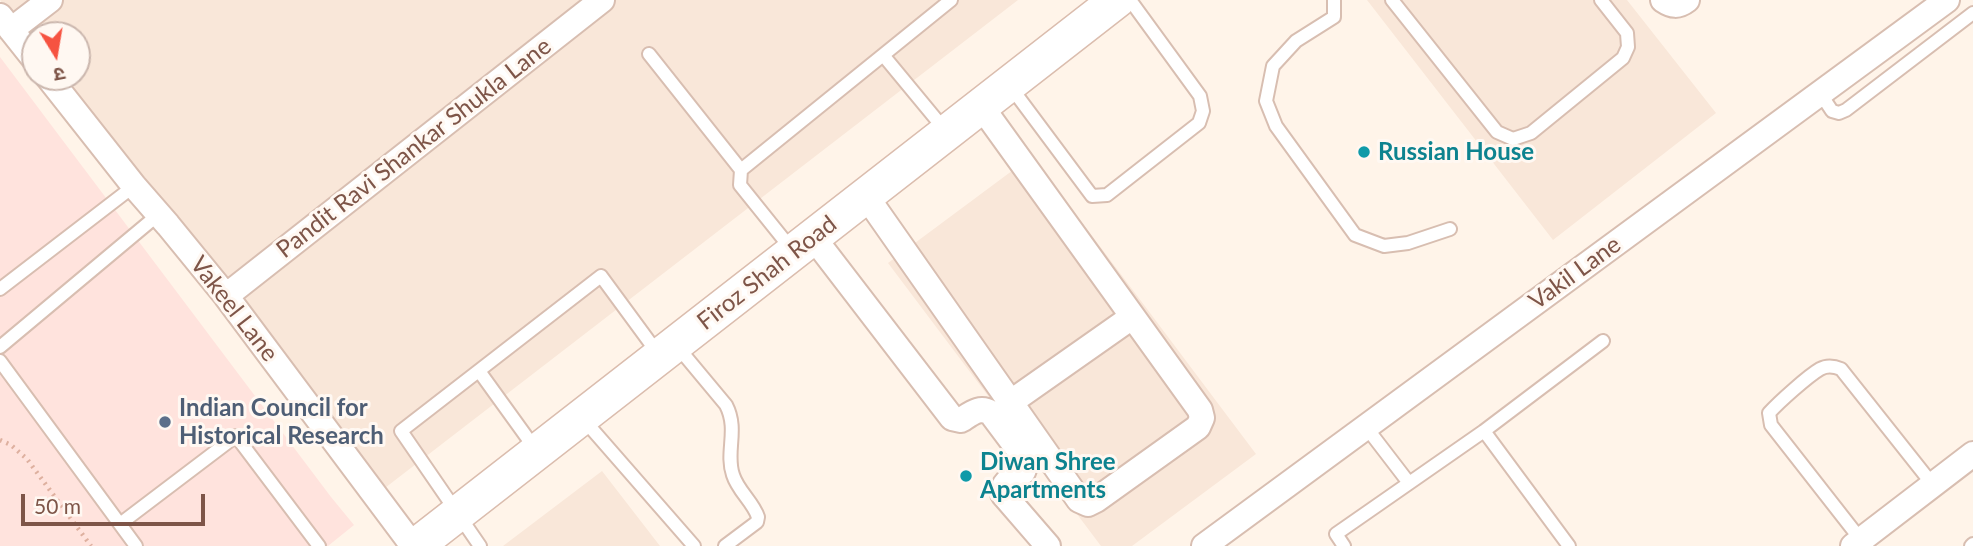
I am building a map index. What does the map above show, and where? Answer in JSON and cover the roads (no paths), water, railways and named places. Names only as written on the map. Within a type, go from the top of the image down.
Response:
[{"type":"main road","name":"Firoz Shah Road","points":[[414,546],[1117,0]]},
{"type":"street","name":"Pandit Ravi Shankar Shukla Lane","points":[[226,296],[602,0]]},
{"type":"street","points":[[1662,0],[1671,5],[1681,5],[1687,0]]},
{"type":"street","name":"Vakil Lane","points":[[1204,546],[1947,0]]},
{"type":"street","points":[[21,43],[4,22],[46,1]]},
{"type":"street","name":"Vakeel Lane","points":[[59,91],[226,296],[414,546]]},
{"type":"street","points":[[866,196],[1079,500],[1088,505],[1198,427],[1202,418],[1200,410],[981,106]]},
{"type":"street","points":[[804,244],[952,418],[961,420],[976,410],[985,409],[991,413],[1027,461],[1023,472],[1006,482],[1003,494],[1048,546]]},
{"type":"street","points":[[1011,402],[1132,317]]},
{"type":"street","points":[[1857,543],[1973,454]]},
{"type":"lane","points":[[741,170],[951,0]]},
{"type":"lane","points":[[1009,84],[1092,197],[1107,195],[1199,123],[1203,111],[1200,96],[1130,0]]},
{"type":"lane","points":[[1334,0],[1334,17],[1296,41],[1273,66],[1266,101],[1276,126],[1355,234],[1384,246],[1408,243],[1450,229]]},
{"type":"lane","points":[[1392,0],[1497,132],[1513,139],[1531,133],[1623,58],[1629,47],[1627,33],[1601,0]]},
{"type":"lane","points":[[1820,93],[1832,111],[1839,113],[1846,110],[1973,13]]},
{"type":"lane","points":[[649,54],[741,170],[740,185],[804,244]]},
{"type":"lane","points":[[883,55],[947,133]]},
{"type":"lane","points":[[0,289],[134,186]]},
{"type":"lane","points":[[0,347],[159,214]]},
{"type":"lane","points":[[480,546],[401,431],[601,276],[668,350],[726,405],[731,414],[733,477],[758,517],[757,522],[725,546]]},
{"type":"lane","points":[[1344,546],[1336,534],[1484,431],[1603,341]]},
{"type":"lane","points":[[0,361],[136,546]]},
{"type":"lane","points":[[1857,543],[1771,425],[1769,413],[1776,405],[1821,369],[1833,366],[1841,369],[1933,485]]},
{"type":"lane","points":[[479,371],[537,452]]},
{"type":"lane","points":[[582,417],[694,546]]},
{"type":"lane","points":[[1366,427],[1409,483]]},
{"type":"lane","points":[[1484,431],[1569,546]]},
{"type":"lane","points":[[120,524],[236,436],[318,546]]},
{"type":"place","name":"Russian House","points":[[1364,152]]},
{"type":"place","name":"Indian Council for Historical Research","points":[[165,422]]},
{"type":"place","name":"Diwan Shree Apartments","points":[[966,476]]}]
